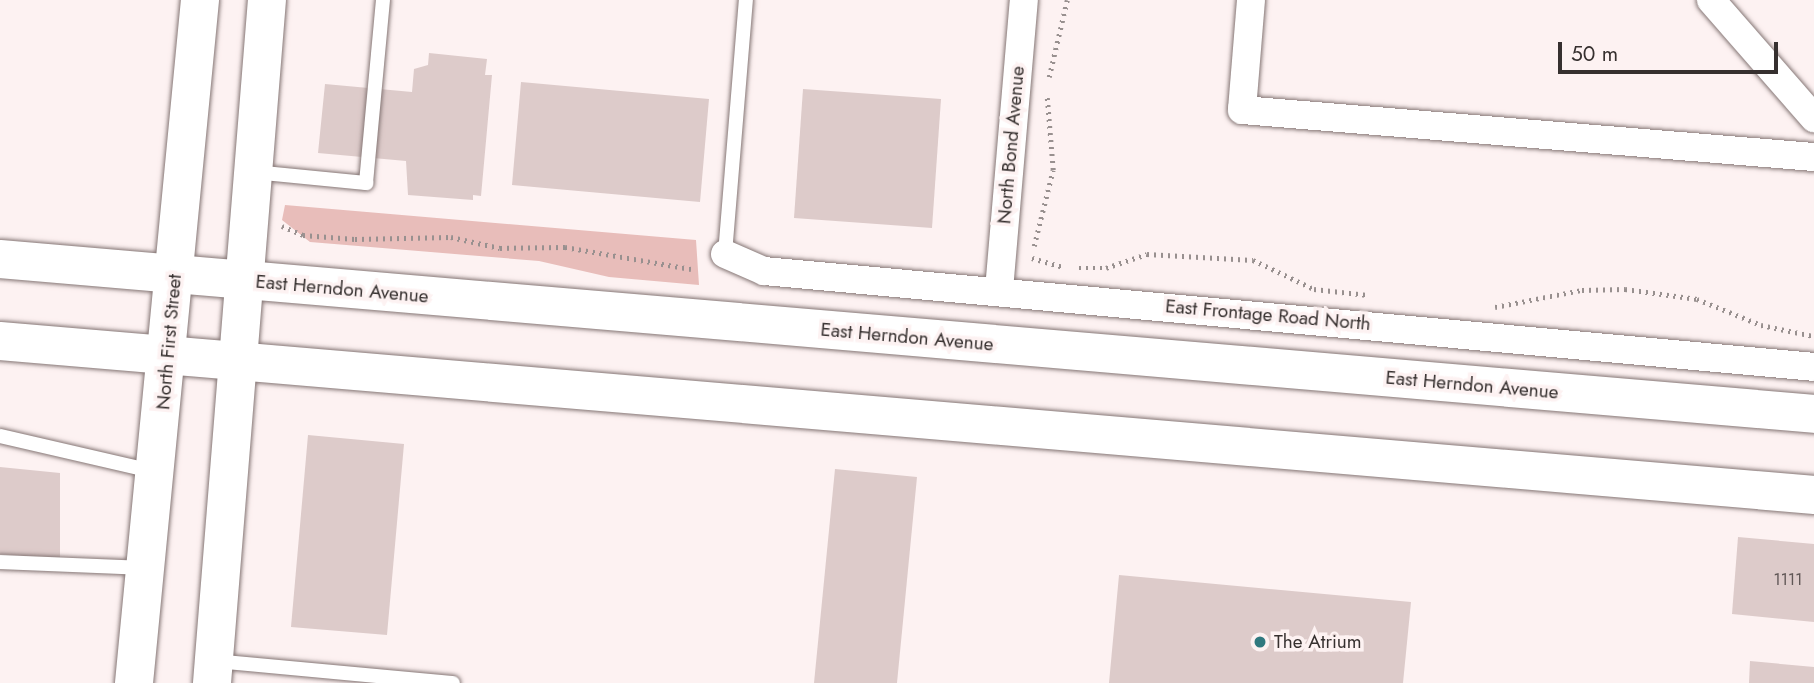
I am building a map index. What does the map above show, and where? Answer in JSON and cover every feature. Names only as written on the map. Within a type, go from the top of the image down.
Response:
[{"type":"main road","name":"North First Street","points":[[134,683],[201,0]]},
{"type":"main road","points":[[213,672],[235,363],[267,0]]},
{"type":"main road","name":"East Herndon Avenue","points":[[0,259],[1814,414]]},
{"type":"main road","points":[[0,341],[1814,495]]},
{"type":"street","name":"North Bond Avenue","points":[[999,290],[1024,0]]},
{"type":"street","points":[[1251,0],[1242,110],[1814,157]]},
{"type":"street","points":[[1711,0],[1814,118]]},
{"type":"street","name":"East Frontage Road North","points":[[725,254],[764,271],[999,290],[1814,368]]},
{"type":"lane","points":[[252,172],[366,183],[383,0]]},
{"type":"lane","points":[[725,254],[746,0]]},
{"type":"lane","points":[[0,436],[156,472]]},
{"type":"lane","points":[[0,562],[146,568]]},
{"type":"lane","points":[[213,672],[453,683]]},
{"type":"path","points":[[1067,0],[1047,97],[1053,170],[1031,261],[1094,268],[1147,254],[1253,260],[1314,289],[1383,296]]},
{"type":"path","points":[[285,226],[303,235],[342,238],[452,237],[500,248],[565,247],[691,269]]},
{"type":"path","points":[[1480,306],[1625,289],[1698,299],[1760,325],[1814,336]]},
{"type":"shaded area","points":[[285,205],[696,240],[699,285],[609,277],[539,261],[310,242],[282,220]]},
{"type":"building","points":[[429,53],[487,59],[485,75],[492,75],[481,196],[473,195],[473,200],[408,195],[406,161],[318,153],[325,84],[412,92],[414,69],[428,65]]},
{"type":"building","points":[[521,82],[709,99],[700,202],[512,185]]},
{"type":"building","points":[[803,89],[941,99],[932,228],[794,218]]},
{"type":"building","points":[[308,435],[404,444],[387,635],[291,627]]},
{"type":"building","points":[[0,467],[60,473],[60,559],[0,554]]},
{"type":"building","points":[[835,469],[917,477],[897,683],[814,683]]},
{"type":"building","points":[[1738,537],[1814,544],[1814,622],[1732,614]]},
{"type":"building","name":"The Atrium","points":[[1119,575],[1411,602],[1403,683],[1109,683]]},
{"type":"building","points":[[1750,661],[1814,667],[1814,683],[1749,683]]},
{"type":"place","name":"The Atrium","points":[[1260,642]]}]
